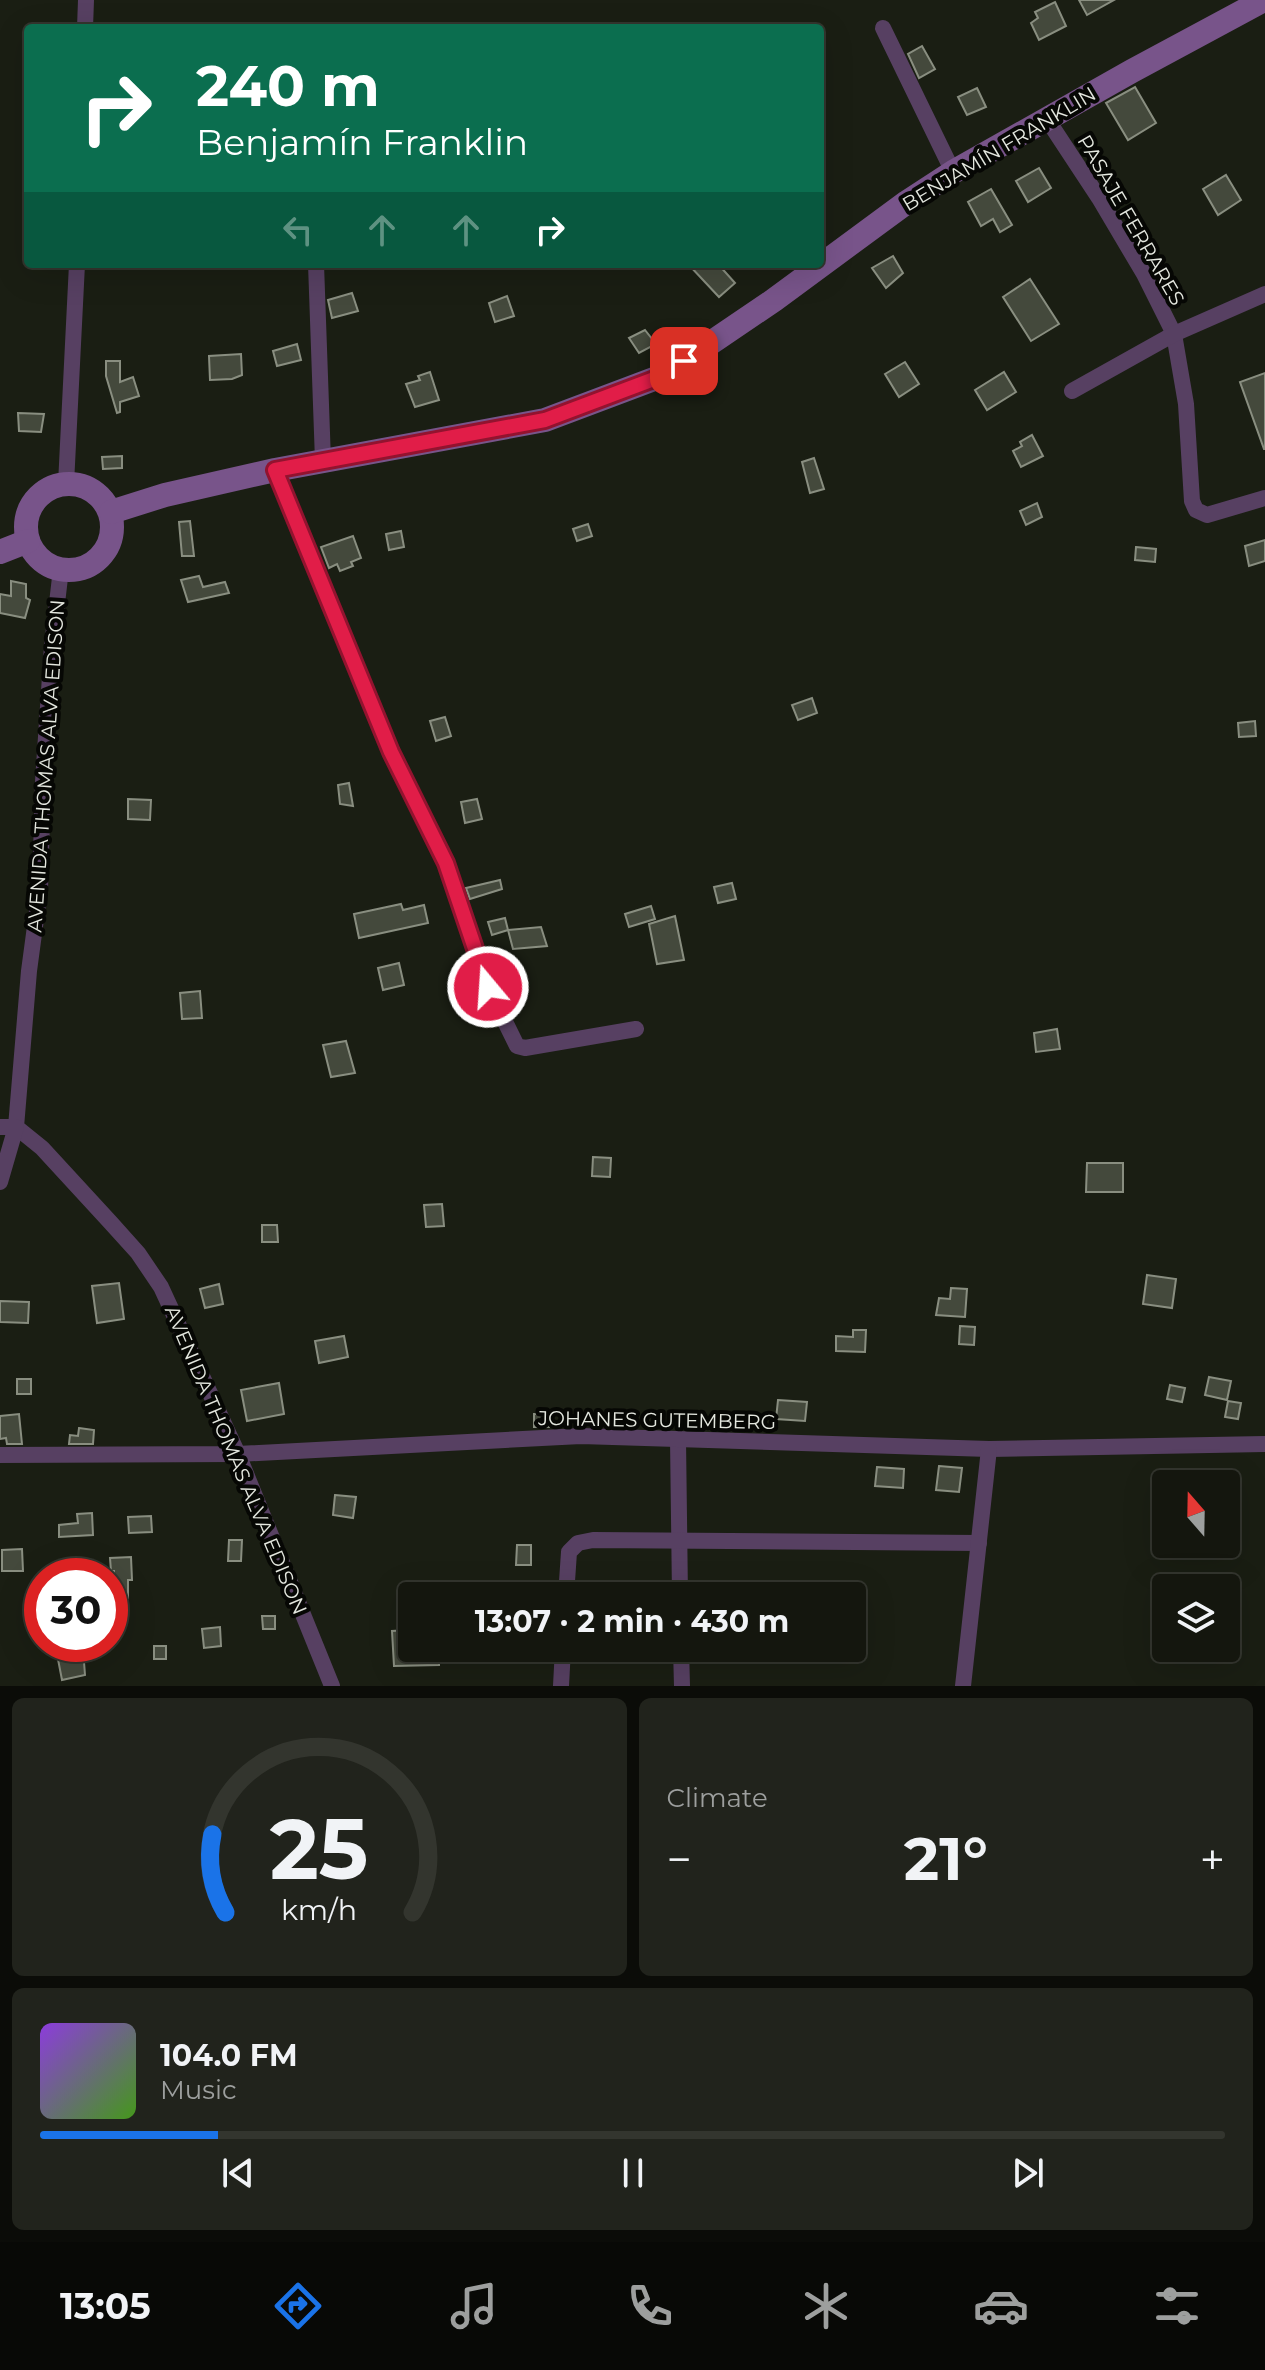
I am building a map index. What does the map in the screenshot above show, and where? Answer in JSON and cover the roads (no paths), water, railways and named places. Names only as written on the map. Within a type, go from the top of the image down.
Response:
[{"type":"street","points":[[85,24],[86,0]]},
{"type":"street","name":"BENJAMÍN FRANKLIN","points":[[824,263],[953,172],[1264,0]]},
{"type":"street","points":[[883,28],[953,172]]},
{"type":"street","name":"PASAJE FERRARES","points":[[1047,119],[1144,274],[1174,334],[1186,404],[1192,501],[1196,510],[1207,515],[1265,498]]},
{"type":"street","points":[[66,484],[77,268]]},
{"type":"street","points":[[316,268],[323,461]]},
{"type":"street","name":"BENJAMÍN FRANKLIN","points":[[111,512],[165,495],[275,470],[545,420],[662,376],[817,268]]},
{"type":"street","points":[[1072,391],[1174,334],[1265,294]]},
{"type":"street","points":[[275,470],[391,752],[446,863],[488,987],[517,1046],[525,1048],[636,1029]]},
{"type":"street","points":[[66,484],[78,484],[98,494],[111,512],[112,535],[102,555],[84,568],[61,569],[41,559],[28,541],[26,530],[30,508],[45,491],[66,484]]},
{"type":"street","points":[[0,552],[28,541]]},
{"type":"street","name":"AVENIDA THOMAS ALVA EDISON","points":[[61,569],[52,646],[43,782],[40,889],[8,1127],[42,1148],[138,1253],[161,1287],[238,1454],[332,1686]]},
{"type":"street","points":[[0,1182],[8,1127]]},
{"type":"street","name":"JOHANES GUTEMBERG","points":[[0,1455],[238,1454],[581,1436],[989,1449],[1265,1444]]},
{"type":"street","points":[[678,1439],[680,1582]]},
{"type":"street","points":[[963,1686],[989,1449]]},
{"type":"street","points":[[567,1582],[569,1552],[578,1543],[593,1540],[979,1543]]},
{"type":"street","points":[[561,1686],[562,1662]]},
{"type":"street","points":[[681,1662],[682,1686]]}]
